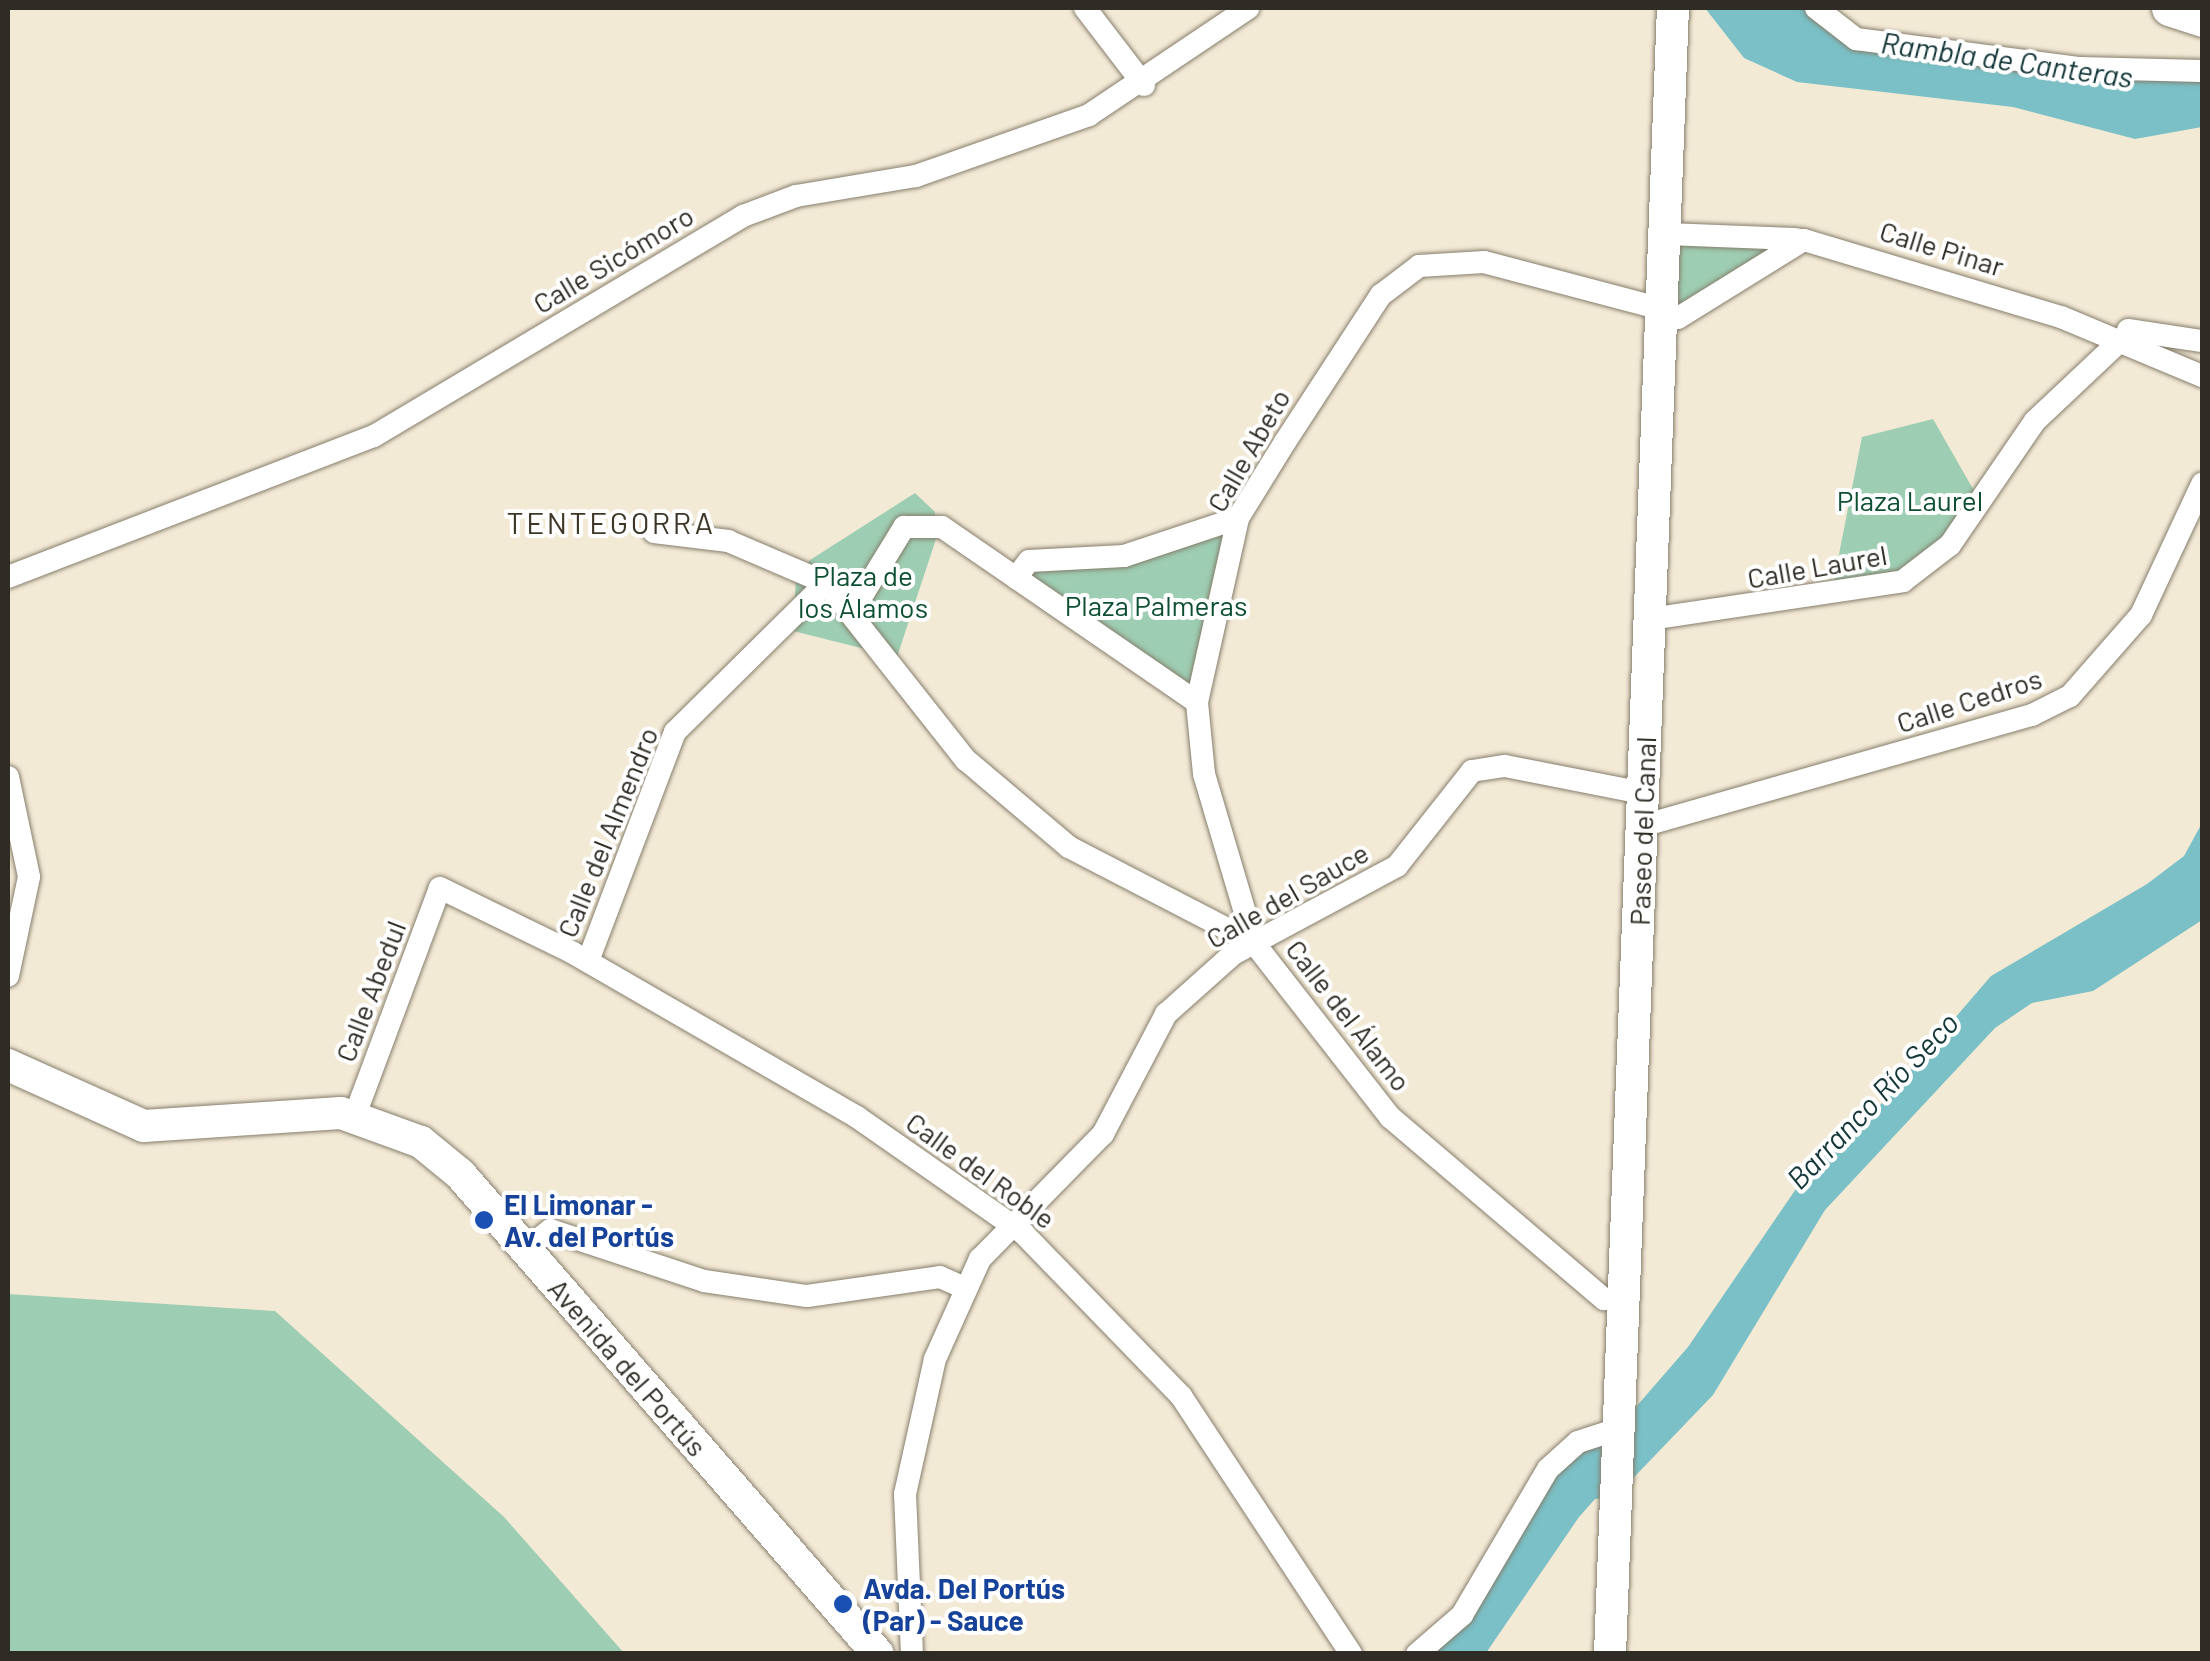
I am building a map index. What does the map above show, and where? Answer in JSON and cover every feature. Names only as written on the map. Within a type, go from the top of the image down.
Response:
[{"type":"main road","points":[[2170,8],[2202,19]]},
{"type":"street","points":[[1085,8],[1144,85]]},
{"type":"street","name":"Calle Sicómoro","points":[[8,577],[374,436],[743,216],[974,158],[1144,85],[1248,8]]},
{"type":"street","name":"Paseo del Canal","points":[[1610,1654],[1674,8]]},
{"type":"street","points":[[1816,8],[1856,39],[2080,68],[2202,71]]},
{"type":"street","name":"Calle Pinar","points":[[1665,234],[1804,240],[2123,338],[2202,376]]},
{"type":"street","points":[[1662,313],[1678,318],[1804,240]]},
{"type":"street","name":"Calle Abeto","points":[[1254,943],[1204,774],[1198,702],[1238,518],[1402,274],[1468,260],[1662,313]]},
{"type":"street","name":"Calle Pinar","points":[[2061,317],[2202,341]]},
{"type":"street","name":"Calle Laurel","points":[[1650,619],[1904,582],[1950,545],[2034,421],[2123,338]]},
{"type":"street","name":"Calle Cedros","points":[[1642,810],[2032,715],[2070,696],[2141,616],[2202,484]]},
{"type":"street","points":[[1016,578],[1029,561],[1124,556],[1238,518]]},
{"type":"street","points":[[654,532],[728,541],[826,583],[852,612],[904,527],[942,526],[1198,702]]},
{"type":"street","name":"Calle del Almendro","points":[[588,961],[675,732],[826,583]]},
{"type":"street","name":"Calle del Álamo","points":[[852,612],[966,760],[1036,822],[1109,871],[1254,943],[1390,1117],[1604,1298],[1624,1299]]},
{"type":"street","name":"Calle del Sauce","points":[[912,1654],[902,1558],[907,1464],[965,1288],[1008,1225],[1104,1134],[1166,1014],[1254,943],[1396,866],[1480,768],[1642,810]]},
{"type":"street","points":[[8,777],[29,876],[8,976]]},
{"type":"street","name":"Calle del Roble","points":[[440,888],[588,961],[857,1117],[1008,1225],[1181,1396],[1351,1654]]},
{"type":"street","name":"Calle Abedul","points":[[355,1115],[440,888]]},
{"type":"street","name":"Avenida del Portús","points":[[8,1065],[144,1126],[355,1115],[435,1151],[526,1249],[878,1654]]},
{"type":"street","points":[[526,1249],[550,1230],[671,1272],[789,1294],[866,1294],[940,1277],[965,1288]]},
{"type":"street","points":[[1417,1654],[1462,1614],[1548,1469],[1578,1442],[1618,1429]]},
{"type":"green space","points":[[1665,234],[1804,240],[1678,318]]},
{"type":"green space","name":"Plaza Laurel","points":[[1933,419],[1977,496],[1921,571],[1832,590],[1862,437]]},
{"type":"green space","name":"Plaza de los Álamos","points":[[915,493],[935,512],[936,539],[897,657],[793,631],[796,578],[810,560]]},
{"type":"green space","name":"Plaza Palmeras","points":[[1238,518],[1197,702],[1016,578],[1029,561],[1078,561]]},
{"type":"green space","points":[[8,1294],[275,1311],[504,1517],[624,1653],[8,1653]]},
{"type":"water","name":"Rambla de Canteras","points":[[1705,8],[1826,8],[1860,32],[2079,62],[2202,65],[2202,127],[2135,139],[2013,107],[1797,82],[1744,58]]},
{"type":"water","points":[[2202,823],[2202,920],[2093,991],[2032,1003],[1995,1028],[1825,1210],[1713,1395],[1615,1497],[1595,1499],[1579,1517],[1486,1653],[1432,1654],[1536,1486],[1635,1408],[1688,1347],[1813,1164],[1869,1118],[1991,976],[2147,884],[2184,856]]},
{"type":"place","name":"El Limonar - Av. del Portús","points":[[484,1220]]},
{"type":"place","name":"Avda. Del Portús (Par) - Sauce","points":[[843,1604]]},
{"type":"district","name":"TENTEGORRA","points":[[611,522]]},
{"type":"water label","name":"Barranco Río Seco","points":[[1872,1100]]}]
